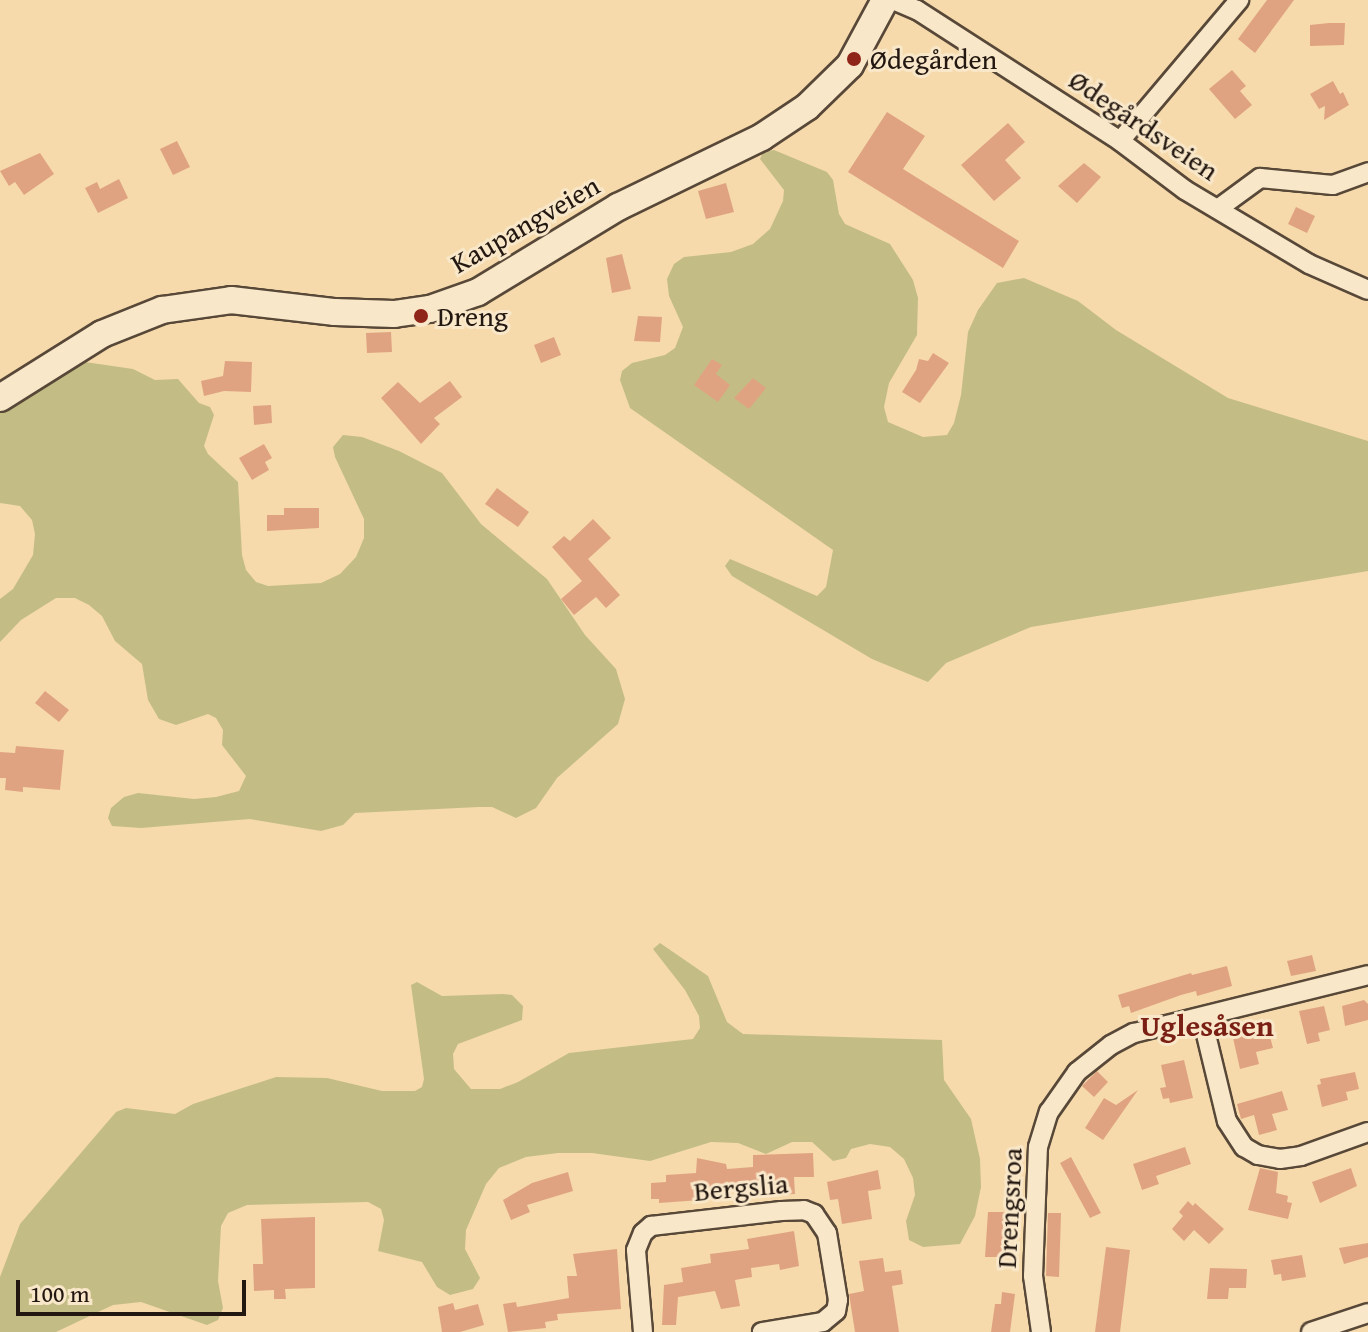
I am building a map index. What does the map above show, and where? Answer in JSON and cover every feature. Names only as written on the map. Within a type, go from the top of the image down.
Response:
[{"type":"main road","name":"Kaupangveien","points":[[0,398],[94,338],[162,310],[231,300],[335,312],[394,314],[430,309],[478,292],[595,219],[753,142],[807,107],[850,65],[885,0]]},
{"type":"street","name":"Ødegårdsveien","points":[[893,0],[917,10],[1120,141],[1185,190],[1309,264],[1368,290]]},
{"type":"street","points":[[1120,141],[1239,0]]},
{"type":"street","points":[[1219,208],[1260,178],[1333,185],[1368,172]]},
{"type":"street","name":"Drengsroa","points":[[1041,1332],[1033,1276],[1035,1170],[1041,1130],[1049,1112],[1077,1072],[1111,1045],[1167,1023],[1202,1018],[1368,975]]},
{"type":"street","points":[[1202,1018],[1227,1121],[1244,1147],[1258,1155],[1280,1159],[1301,1156],[1368,1132]]},
{"type":"street","name":"Bergslia","points":[[643,1332],[636,1250],[643,1233],[651,1226],[804,1210],[822,1220],[827,1233],[838,1300],[836,1311],[823,1322],[762,1332]]},
{"type":"street","points":[[1311,1332],[1368,1313]]},
{"type":"shaded area","points":[[774,150],[827,172],[833,180],[839,214],[845,224],[890,244],[913,280],[918,298],[917,335],[889,383],[884,407],[888,422],[923,437],[947,435],[954,423],[961,395],[968,332],[978,310],[997,283],[1024,278],[1078,301],[1116,330],[1228,398],[1368,441],[1368,571],[1031,627],[946,663],[928,682],[872,659],[732,576],[725,566],[730,559],[817,596],[826,587],[833,550],[630,408],[620,380],[622,371],[632,363],[665,355],[675,348],[683,327],[669,296],[667,279],[674,264],[684,257],[731,252],[753,244],[770,229],[783,201],[784,190],[760,159],[763,152]]},
{"type":"shaded area","points":[[85,362],[133,369],[155,380],[178,379],[199,403],[210,407],[214,415],[204,446],[208,454],[238,482],[242,555],[246,570],[256,582],[268,586],[321,583],[340,574],[356,557],[364,538],[364,519],[335,457],[333,447],[343,435],[362,437],[399,451],[442,473],[481,524],[547,579],[585,635],[616,669],[625,699],[618,724],[557,778],[536,808],[516,818],[492,807],[479,807],[355,813],[343,825],[321,831],[250,819],[141,828],[112,826],[108,818],[111,808],[124,797],[138,793],[194,799],[216,797],[239,791],[246,776],[222,745],[223,730],[216,718],[208,714],[176,725],[159,719],[148,700],[142,664],[115,641],[102,616],[89,605],[75,598],[56,598],[21,620],[0,642],[0,599],[13,589],[33,555],[35,534],[32,520],[20,506],[0,503],[0,413],[73,364]]},
{"type":"shaded area","points":[[660,943],[708,976],[727,1022],[743,1034],[942,1040],[944,1080],[971,1119],[980,1159],[981,1187],[975,1216],[960,1244],[923,1247],[909,1240],[906,1221],[915,1195],[913,1178],[904,1159],[890,1147],[870,1144],[851,1149],[846,1158],[833,1161],[812,1142],[792,1142],[766,1154],[738,1143],[711,1142],[650,1161],[592,1153],[558,1153],[526,1157],[499,1168],[486,1184],[466,1230],[465,1249],[480,1278],[473,1289],[450,1295],[437,1287],[422,1262],[378,1251],[384,1220],[381,1209],[368,1202],[247,1205],[228,1213],[221,1226],[218,1281],[223,1308],[218,1320],[207,1325],[141,1302],[113,1305],[56,1332],[0,1332],[0,1277],[20,1224],[116,1112],[126,1108],[175,1114],[193,1104],[276,1077],[327,1078],[382,1091],[415,1091],[422,1087],[424,1079],[411,985],[417,982],[442,996],[512,995],[523,1006],[522,1020],[458,1044],[453,1054],[454,1069],[471,1089],[500,1089],[569,1053],[693,1039],[700,1028],[699,1016],[685,990],[653,949]]},
{"type":"building","points":[[1267,0],[1294,0],[1255,53],[1238,39]]},
{"type":"building","points":[[1345,23],[1344,45],[1310,46],[1310,25]]},
{"type":"building","points":[[1232,70],[1246,86],[1240,91],[1252,105],[1235,119],[1209,89]]},
{"type":"building","points":[[1333,81],[1349,105],[1324,120],[1325,106],[1319,109],[1310,94]]},
{"type":"building","points":[[887,112],[925,136],[903,169],[1019,241],[1003,268],[848,172]]},
{"type":"building","points":[[1008,123],[1025,142],[1005,160],[1021,178],[994,201],[961,165]]},
{"type":"building","points":[[177,141],[190,167],[173,175],[160,149]]},
{"type":"building","points":[[40,153],[54,174],[24,195],[15,182],[9,186],[0,171]]},
{"type":"building","points":[[1084,163],[1101,177],[1077,203],[1058,186]]},
{"type":"building","points":[[119,179],[128,198],[98,213],[85,188],[97,182],[100,189]]},
{"type":"building","points":[[726,183],[734,212],[706,219],[698,191]]},
{"type":"building","points":[[1296,207],[1315,216],[1307,233],[1288,224]]},
{"type":"building","points":[[622,254],[631,289],[612,293],[606,258]]},
{"type":"building","points":[[638,316],[662,317],[660,342],[634,341]]},
{"type":"building","points":[[391,332],[392,352],[367,353],[366,333]]},
{"type":"building","points":[[554,337],[561,355],[541,363],[534,345]]},
{"type":"building","points":[[933,353],[949,363],[920,403],[902,392],[919,359],[928,361]]},
{"type":"building","points":[[712,359],[722,365],[716,374],[730,385],[718,402],[694,385]]},
{"type":"building","points":[[225,361],[252,362],[251,392],[224,391],[204,396],[201,381],[223,376]]},
{"type":"building","points":[[753,378],[766,388],[749,409],[734,398]]},
{"type":"building","points":[[450,381],[462,397],[434,418],[440,424],[421,444],[381,398],[398,382],[420,403]]},
{"type":"building","points":[[271,405],[272,423],[254,425],[253,406]]},
{"type":"building","points":[[264,444],[272,458],[265,462],[269,470],[252,480],[239,458]]},
{"type":"building","points":[[497,488],[529,512],[518,527],[485,504]]},
{"type":"building","points":[[284,508],[319,508],[319,528],[267,531],[267,515],[284,515]]},
{"type":"building","points":[[593,519],[611,538],[588,559],[620,595],[606,608],[596,597],[574,615],[561,599],[582,581],[552,547],[564,536],[570,541]]},
{"type":"building","points":[[45,691],[69,710],[59,722],[35,703]]},
{"type":"building","points":[[16,746],[64,750],[60,790],[23,787],[23,792],[5,790],[6,778],[0,778],[0,752],[15,753]]},
{"type":"building","points":[[1312,955],[1316,971],[1291,976],[1287,961]]},
{"type":"building","points":[[1227,966],[1232,986],[1197,996],[1196,991],[1181,995],[1131,1013],[1129,1006],[1122,1008],[1118,995],[1191,973]]},
{"type":"building","points":[[1364,1000],[1368,1004],[1368,1020],[1345,1026],[1342,1006]]},
{"type":"building","points":[[1324,1006],[1330,1030],[1318,1033],[1320,1041],[1307,1044],[1299,1011]]},
{"type":"building","points":[[1268,1029],[1273,1048],[1256,1052],[1259,1064],[1240,1069],[1233,1038]]},
{"type":"building","points":[[1184,1060],[1193,1098],[1170,1103],[1169,1098],[1163,1099],[1160,1088],[1166,1087],[1161,1065]]},
{"type":"building","points":[[1097,1071],[1108,1082],[1094,1097],[1082,1086]]},
{"type":"building","points":[[1355,1072],[1359,1089],[1346,1092],[1348,1100],[1322,1107],[1317,1085],[1321,1084],[1320,1079]]},
{"type":"building","points":[[1138,1090],[1103,1140],[1085,1128],[1104,1098],[1116,1105]]},
{"type":"building","points":[[1282,1091],[1288,1110],[1272,1114],[1277,1130],[1259,1135],[1254,1115],[1241,1119],[1237,1104]]},
{"type":"building","points":[[1185,1147],[1191,1164],[1156,1176],[1159,1184],[1142,1190],[1133,1164]]},
{"type":"building","points":[[813,1153],[814,1177],[794,1177],[795,1194],[772,1195],[771,1182],[727,1185],[728,1198],[659,1203],[659,1199],[651,1199],[651,1183],[666,1182],[666,1175],[696,1173],[697,1158],[726,1164],[727,1169],[753,1167],[753,1155]]},
{"type":"building","points":[[1071,1157],[1101,1213],[1090,1218],[1060,1163]]},
{"type":"building","points":[[1260,1168],[1278,1172],[1276,1193],[1288,1196],[1287,1202],[1292,1203],[1288,1219],[1248,1210]]},
{"type":"building","points":[[1351,1168],[1357,1186],[1320,1203],[1312,1182]]},
{"type":"building","points":[[878,1170],[881,1189],[868,1191],[872,1219],[842,1224],[838,1199],[830,1200],[827,1182]]},
{"type":"building","points":[[568,1172],[573,1191],[527,1205],[530,1212],[511,1220],[503,1200],[532,1183]]},
{"type":"building","points":[[1188,1201],[1193,1206],[1195,1203],[1224,1229],[1209,1244],[1194,1230],[1184,1241],[1172,1229],[1183,1216],[1179,1212]]},
{"type":"building","points":[[988,1212],[1014,1212],[1013,1234],[1004,1233],[1004,1257],[985,1257]]},
{"type":"building","points":[[1048,1213],[1061,1213],[1059,1277],[1046,1276]]},
{"type":"building","points":[[315,1217],[315,1288],[285,1289],[286,1299],[274,1299],[274,1290],[254,1291],[253,1264],[263,1264],[261,1219]]},
{"type":"building","points":[[794,1231],[799,1266],[780,1270],[779,1264],[751,1268],[752,1277],[735,1280],[740,1306],[721,1309],[715,1291],[678,1297],[676,1325],[662,1325],[664,1285],[683,1282],[681,1268],[711,1263],[710,1254],[749,1249],[747,1239]]},
{"type":"building","points":[[1368,1243],[1368,1257],[1344,1264],[1339,1248]]},
{"type":"building","points":[[1106,1247],[1130,1250],[1120,1332],[1095,1332]]},
{"type":"building","points":[[617,1249],[621,1309],[557,1314],[558,1320],[545,1322],[546,1328],[508,1332],[503,1304],[516,1302],[517,1307],[569,1298],[567,1276],[577,1276],[573,1254]]},
{"type":"building","points":[[1302,1255],[1306,1277],[1282,1281],[1281,1274],[1274,1275],[1271,1260]]},
{"type":"building","points":[[883,1258],[885,1272],[901,1270],[903,1284],[892,1286],[899,1332],[855,1332],[849,1294],[864,1291],[859,1261]]},
{"type":"building","points":[[1210,1268],[1247,1269],[1246,1288],[1229,1288],[1228,1299],[1207,1299]]},
{"type":"building","points":[[1002,1292],[1015,1294],[1010,1332],[991,1332],[995,1304],[1001,1304]]},
{"type":"building","points":[[453,1303],[455,1310],[478,1304],[484,1325],[460,1332],[442,1332],[438,1307]]},
{"type":"place","name":"Ødegården","points":[[854,59]]},
{"type":"place","name":"Dreng","points":[[421,316]]},
{"type":"district","name":"Uglesåsen","points":[[1207,1025]]}]
